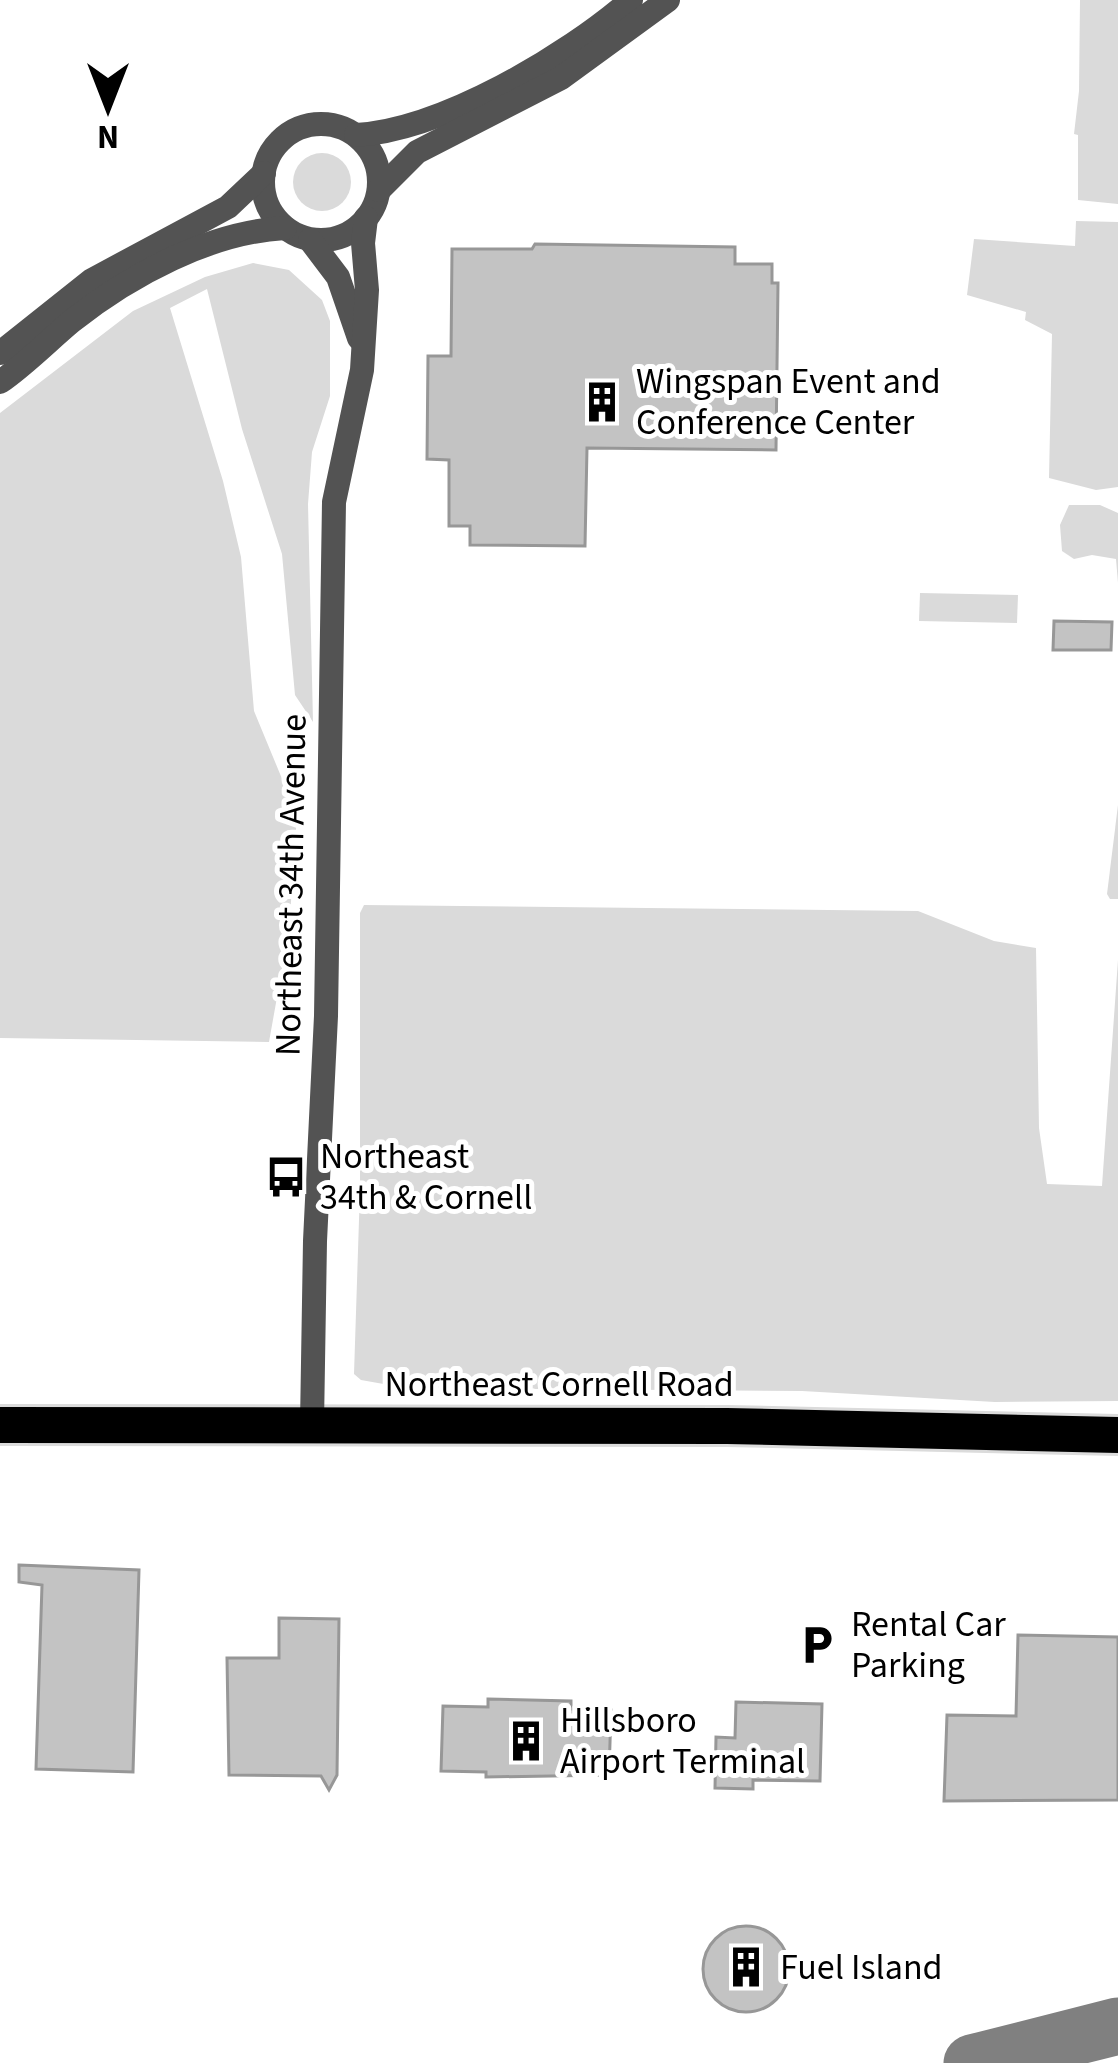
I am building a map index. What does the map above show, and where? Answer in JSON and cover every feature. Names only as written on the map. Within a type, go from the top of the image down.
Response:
[{"type":"highway","name":"Northeast Cornell Road","points":[[0,1425],[705,1426],[1118,1435]]},
{"type":"street","points":[[356,135],[405,129],[511,80],[557,57],[632,0]]},
{"type":"street","points":[[264,173],[268,206],[285,228],[310,239],[340,237],[366,218],[379,190],[417,152],[561,78],[668,0]]},
{"type":"street","points":[[0,353],[92,280],[229,207],[264,173],[278,143],[301,128],[330,124],[356,135],[374,158],[379,190]]},
{"type":"street","name":"Northeast 34th Avenue","points":[[312,1424],[326,1016],[334,502],[359,395],[367,290],[366,218]]},
{"type":"street","points":[[0,382],[132,279],[240,234],[285,228]]},
{"type":"street","name":"Northeast 34th Avenue","points":[[310,239],[338,277],[362,350]]},
{"type":"shaded area","points":[[1080,0],[1118,0],[1118,204],[1078,200],[1078,135],[1074,134]]},
{"type":"shaded area","points":[[322,153],[342,162],[351,182],[342,202],[322,211],[302,202],[293,182],[302,162]]},
{"type":"shaded area","points":[[1076,221],[1118,222],[1118,487],[1096,490],[1049,478],[1052,334],[1025,320],[1026,312],[967,295],[974,239],[1075,246]]},
{"type":"shaded area","points":[[253,263],[289,270],[322,300],[330,321],[330,396],[312,452],[308,504],[313,722],[295,695],[282,554],[242,429],[207,289],[170,308],[241,557],[254,711],[297,815],[289,930],[269,1042],[0,1038],[0,413],[133,311],[205,277]]},
{"type":"shaded area","points":[[1069,505],[1100,505],[1118,513],[1118,583],[1116,559],[1092,555],[1074,559],[1062,551],[1060,525]]},
{"type":"shaded area","points":[[920,593],[1018,595],[1017,623],[919,621]]},
{"type":"shaded area","points":[[1118,805],[1118,899],[1110,899],[1107,894]]},
{"type":"shaded area","points":[[364,905],[918,911],[994,941],[1036,948],[1039,1128],[1047,1184],[1102,1186],[1118,960],[1118,1401],[995,1402],[802,1391],[406,1388],[361,1380],[354,1374],[360,913]]},
{"type":"building","name":"Wingspan Event and Conference Center","points":[[535,244],[735,247],[735,264],[772,264],[772,283],[778,283],[776,450],[587,448],[585,546],[470,545],[470,526],[449,526],[449,460],[427,459],[428,356],[451,356],[452,249],[532,249]]},
{"type":"building","points":[[1054,621],[1112,622],[1111,650],[1053,650]]},
{"type":"building","points":[[19,1565],[139,1570],[133,1772],[36,1769],[42,1585],[19,1582]]},
{"type":"building","points":[[279,1618],[339,1619],[337,1775],[329,1790],[321,1776],[229,1775],[227,1658],[279,1658]]},
{"type":"building","points":[[1018,1635],[1118,1637],[1118,1800],[944,1801],[947,1715],[1016,1716]]},
{"type":"building","name":"Hillsboro Airport Terminal","points":[[488,1699],[571,1701],[571,1709],[611,1710],[609,1775],[486,1777],[486,1772],[441,1771],[443,1706],[488,1707]]},
{"type":"building","points":[[736,1702],[822,1704],[820,1781],[753,1780],[753,1789],[715,1788],[716,1737],[735,1738]]},
{"type":"building","name":"Fuel Island","points":[[746,1926],[777,1938],[789,1969],[777,2000],[746,2012],[715,2000],[703,1969],[715,1938]]},
{"type":"taxiway","points":[[972,2063],[1118,2026]]},
{"type":"place","name":"Wingspan Event and Conference Center","points":[[602,402]]},
{"type":"place","name":"Northeast 34th & Cornell","points":[[286,1177]]},
{"type":"place","name":"Rental Car Parking","points":[[817,1645]]},
{"type":"place","name":"Hillsboro Airport Terminal","points":[[526,1741]]},
{"type":"place","name":"Fuel Island","points":[[746,1967]]}]
